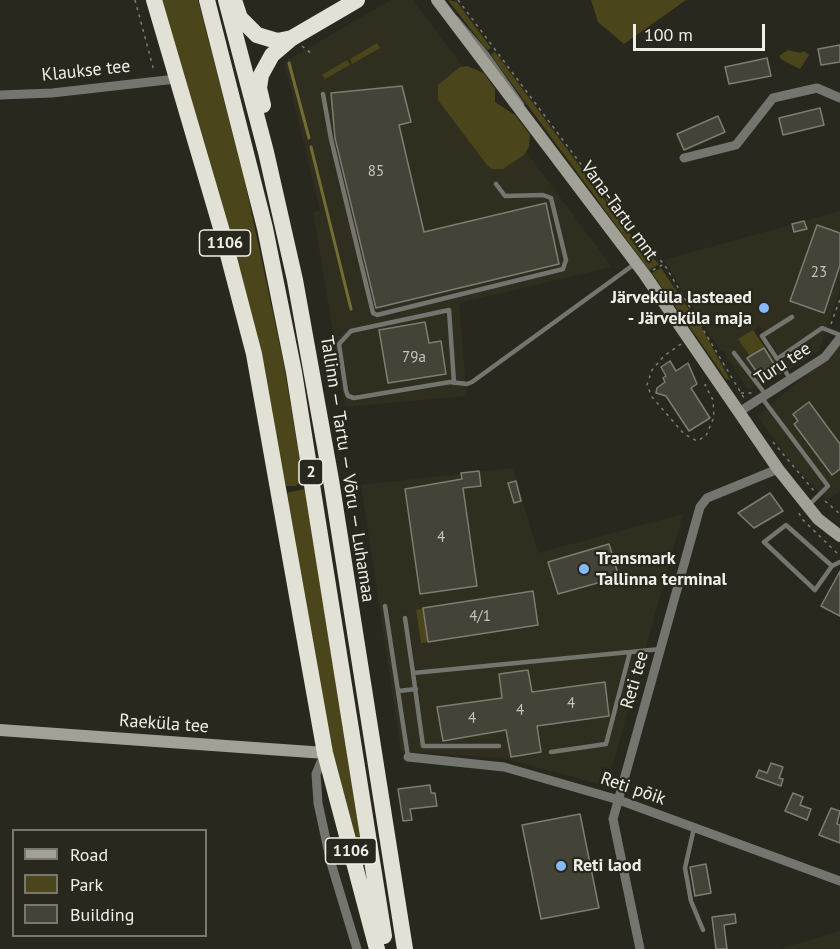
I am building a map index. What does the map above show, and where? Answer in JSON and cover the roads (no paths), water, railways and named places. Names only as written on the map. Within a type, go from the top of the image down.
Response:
[{"type":"highway","name":"1106","points":[[153,0],[221,228],[254,354],[325,753],[377,949]]},
{"type":"highway","name":"Tallinn — Tartu — Võru — Luhamaa","points":[[207,0],[265,228],[294,372],[386,949]]},
{"type":"highway","name":"Tallinn — Tartu — Võru — Luhamaa","points":[[226,0],[266,152],[295,280],[332,486],[405,949]]},
{"type":"highway","points":[[235,0],[240,18],[257,35],[277,41],[292,38]]},
{"type":"highway","points":[[266,152],[266,122],[259,88],[261,75],[272,55],[292,38],[357,0]]},
{"type":"street","name":"Vana-Tartu mnt","points":[[440,4],[645,275],[803,508],[840,536]]},
{"type":"street","name":"Klaukse tee","points":[[0,95],[52,93],[176,79]]},
{"type":"street","points":[[684,158],[736,145],[773,98],[817,88],[840,98]]},
{"type":"street","name":"Turu tee","points":[[739,412],[763,394],[791,380],[825,357],[840,337]]},
{"type":"street","name":"Reti tee","points":[[640,949],[613,819],[700,507],[707,498],[778,469]]},
{"type":"street","name":"Vana-Tartu mnt","points":[[803,508],[840,526]]},
{"type":"street","name":"Raeküla tee","points":[[0,730],[325,753]]},
{"type":"street","points":[[325,753],[316,774],[318,803],[331,863],[357,949]]},
{"type":"street","name":"Reti põik","points":[[408,757],[504,767],[619,800],[840,881]]},
{"type":"lane","points":[[440,4],[462,22],[488,54],[546,142]]},
{"type":"lane","points":[[323,94],[336,161],[373,313],[377,315],[562,268],[566,260],[550,198],[543,195],[505,196],[496,184]]},
{"type":"lane","points":[[454,383],[448,310],[351,331],[339,344],[346,391],[348,396],[354,398],[472,382],[636,263]]},
{"type":"lane","points":[[791,380],[762,336],[792,317]]},
{"type":"lane","points":[[777,359],[822,328],[840,337]]},
{"type":"lane","points":[[734,353],[828,486],[803,508]]},
{"type":"lane","points":[[332,486],[342,504]]},
{"type":"lane","points":[[818,519],[840,542]]},
{"type":"lane","points":[[832,566],[786,525],[764,542],[815,591],[832,566],[840,562]]},
{"type":"lane","points":[[346,575],[347,536]]},
{"type":"lane","points":[[385,606],[408,757]]},
{"type":"lane","points":[[405,618],[423,746],[499,746]]},
{"type":"lane","points":[[413,673],[661,649]]},
{"type":"lane","points":[[551,752],[606,744],[630,652]]},
{"type":"lane","points":[[398,691],[416,689]]},
{"type":"lane","points":[[694,828],[686,879],[703,930]]},
{"type":"waterway","points":[[289,63],[309,138]]},
{"type":"waterway","points":[[311,147],[351,309]]},
{"type":"place","name":"Järveküla lasteaed - Järveküla maja","points":[[764,308]]},
{"type":"place","name":"Transmark Tallinna terminal","points":[[584,569]]},
{"type":"place","name":"Reti laod","points":[[561,866]]}]
